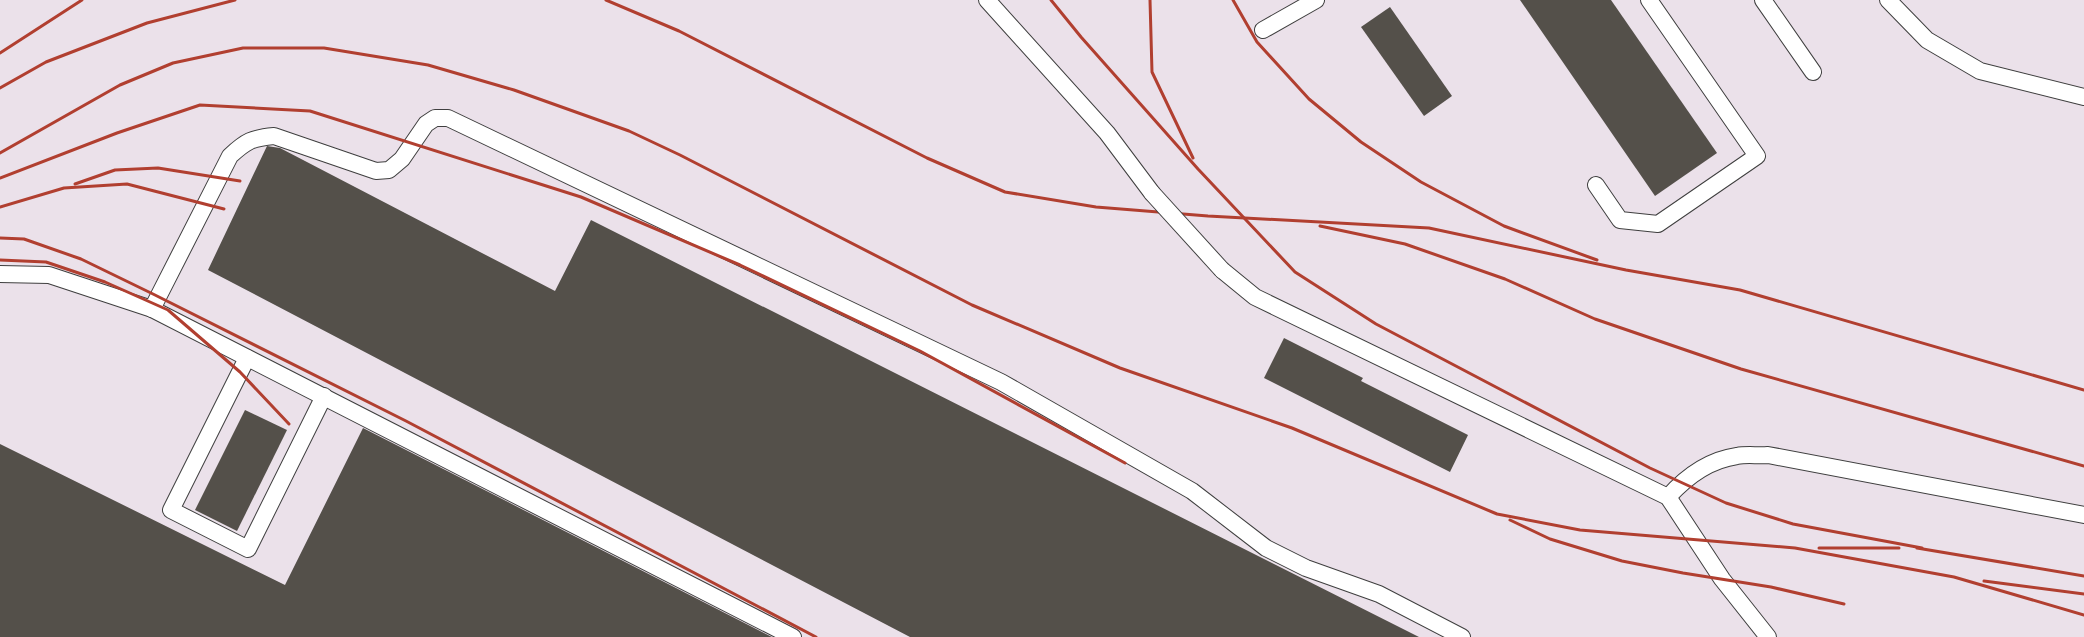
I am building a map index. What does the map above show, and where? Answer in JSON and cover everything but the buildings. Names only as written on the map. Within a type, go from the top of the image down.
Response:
[{"type":"lane","points":[[987,0],[1107,133],[1152,193],[1222,270],[1255,297],[1668,497],[1722,579],[1768,637]]},
{"type":"lane","points":[[1263,30],[1316,0]]},
{"type":"lane","points":[[1596,185],[1620,220],[1658,224],[1757,156],[1649,0]]},
{"type":"lane","points":[[1763,0],[1813,72]]},
{"type":"lane","points":[[1888,0],[1927,40],[1980,71],[2084,97]]},
{"type":"lane","points":[[152,309],[230,156],[246,141],[259,137],[274,136],[376,171],[389,170],[402,159],[426,124],[435,118],[448,118],[1001,382],[1192,491],[1266,548],[1306,568],[1379,594],[1462,637]]},
{"type":"lane","points":[[0,274],[49,275],[152,309],[793,637]]},
{"type":"lane","points":[[247,358],[171,510],[248,549],[324,396]]},
{"type":"lane","points":[[1668,497],[1681,482],[1707,465],[1737,456],[1768,455],[2084,515]]},
{"type":"shaded area","points":[[0,0],[2084,0],[2084,637],[0,637]]},
{"type":"railway","points":[[0,53],[82,0]]},
{"type":"railway","points":[[0,88],[46,62],[147,23],[235,0]]},
{"type":"railway","points":[[606,0],[679,31],[927,158],[1005,192],[1096,207],[1208,216],[1429,228],[1626,270],[1740,290],[2084,390]]},
{"type":"railway","points":[[1051,0],[1081,37],[1198,169],[1295,272],[1376,324],[1650,468],[1726,503],[1793,524],[1922,548]]},
{"type":"railway","points":[[1150,0],[1152,72],[1193,158]]},
{"type":"railway","points":[[1233,0],[1257,42],[1309,99],[1361,142],[1421,182],[1504,226],[1597,260]]},
{"type":"railway","points":[[0,153],[120,85],[173,63],[243,48],[324,48],[428,65],[514,90],[629,131],[680,155],[972,305],[1120,368],[1292,428],[1497,514],[1580,530],[1795,548],[1954,577],[2084,615]]},
{"type":"railway","points":[[0,178],[117,133],[200,105],[310,111],[581,197],[740,265],[920,351],[1125,463]]},
{"type":"railway","points":[[75,184],[115,170],[158,168],[240,181]]},
{"type":"railway","points":[[0,207],[64,188],[127,184],[224,209]]},
{"type":"railway","points":[[1320,226],[1405,244],[1505,279],[1595,319],[1741,369],[2084,466]]},
{"type":"railway","points":[[0,238],[24,239],[81,259],[153,294],[406,421],[816,637]]},
{"type":"railway","points":[[0,260],[46,262],[105,282],[168,310],[240,372],[289,424]]},
{"type":"railway","points":[[1510,520],[1550,539],[1622,561],[1683,573],[1771,587],[1844,604]]},
{"type":"railway","points":[[1819,548],[1899,548]]},
{"type":"railway","points":[[1917,548],[2084,576]]},
{"type":"railway","points":[[1984,581],[2084,594]]}]
